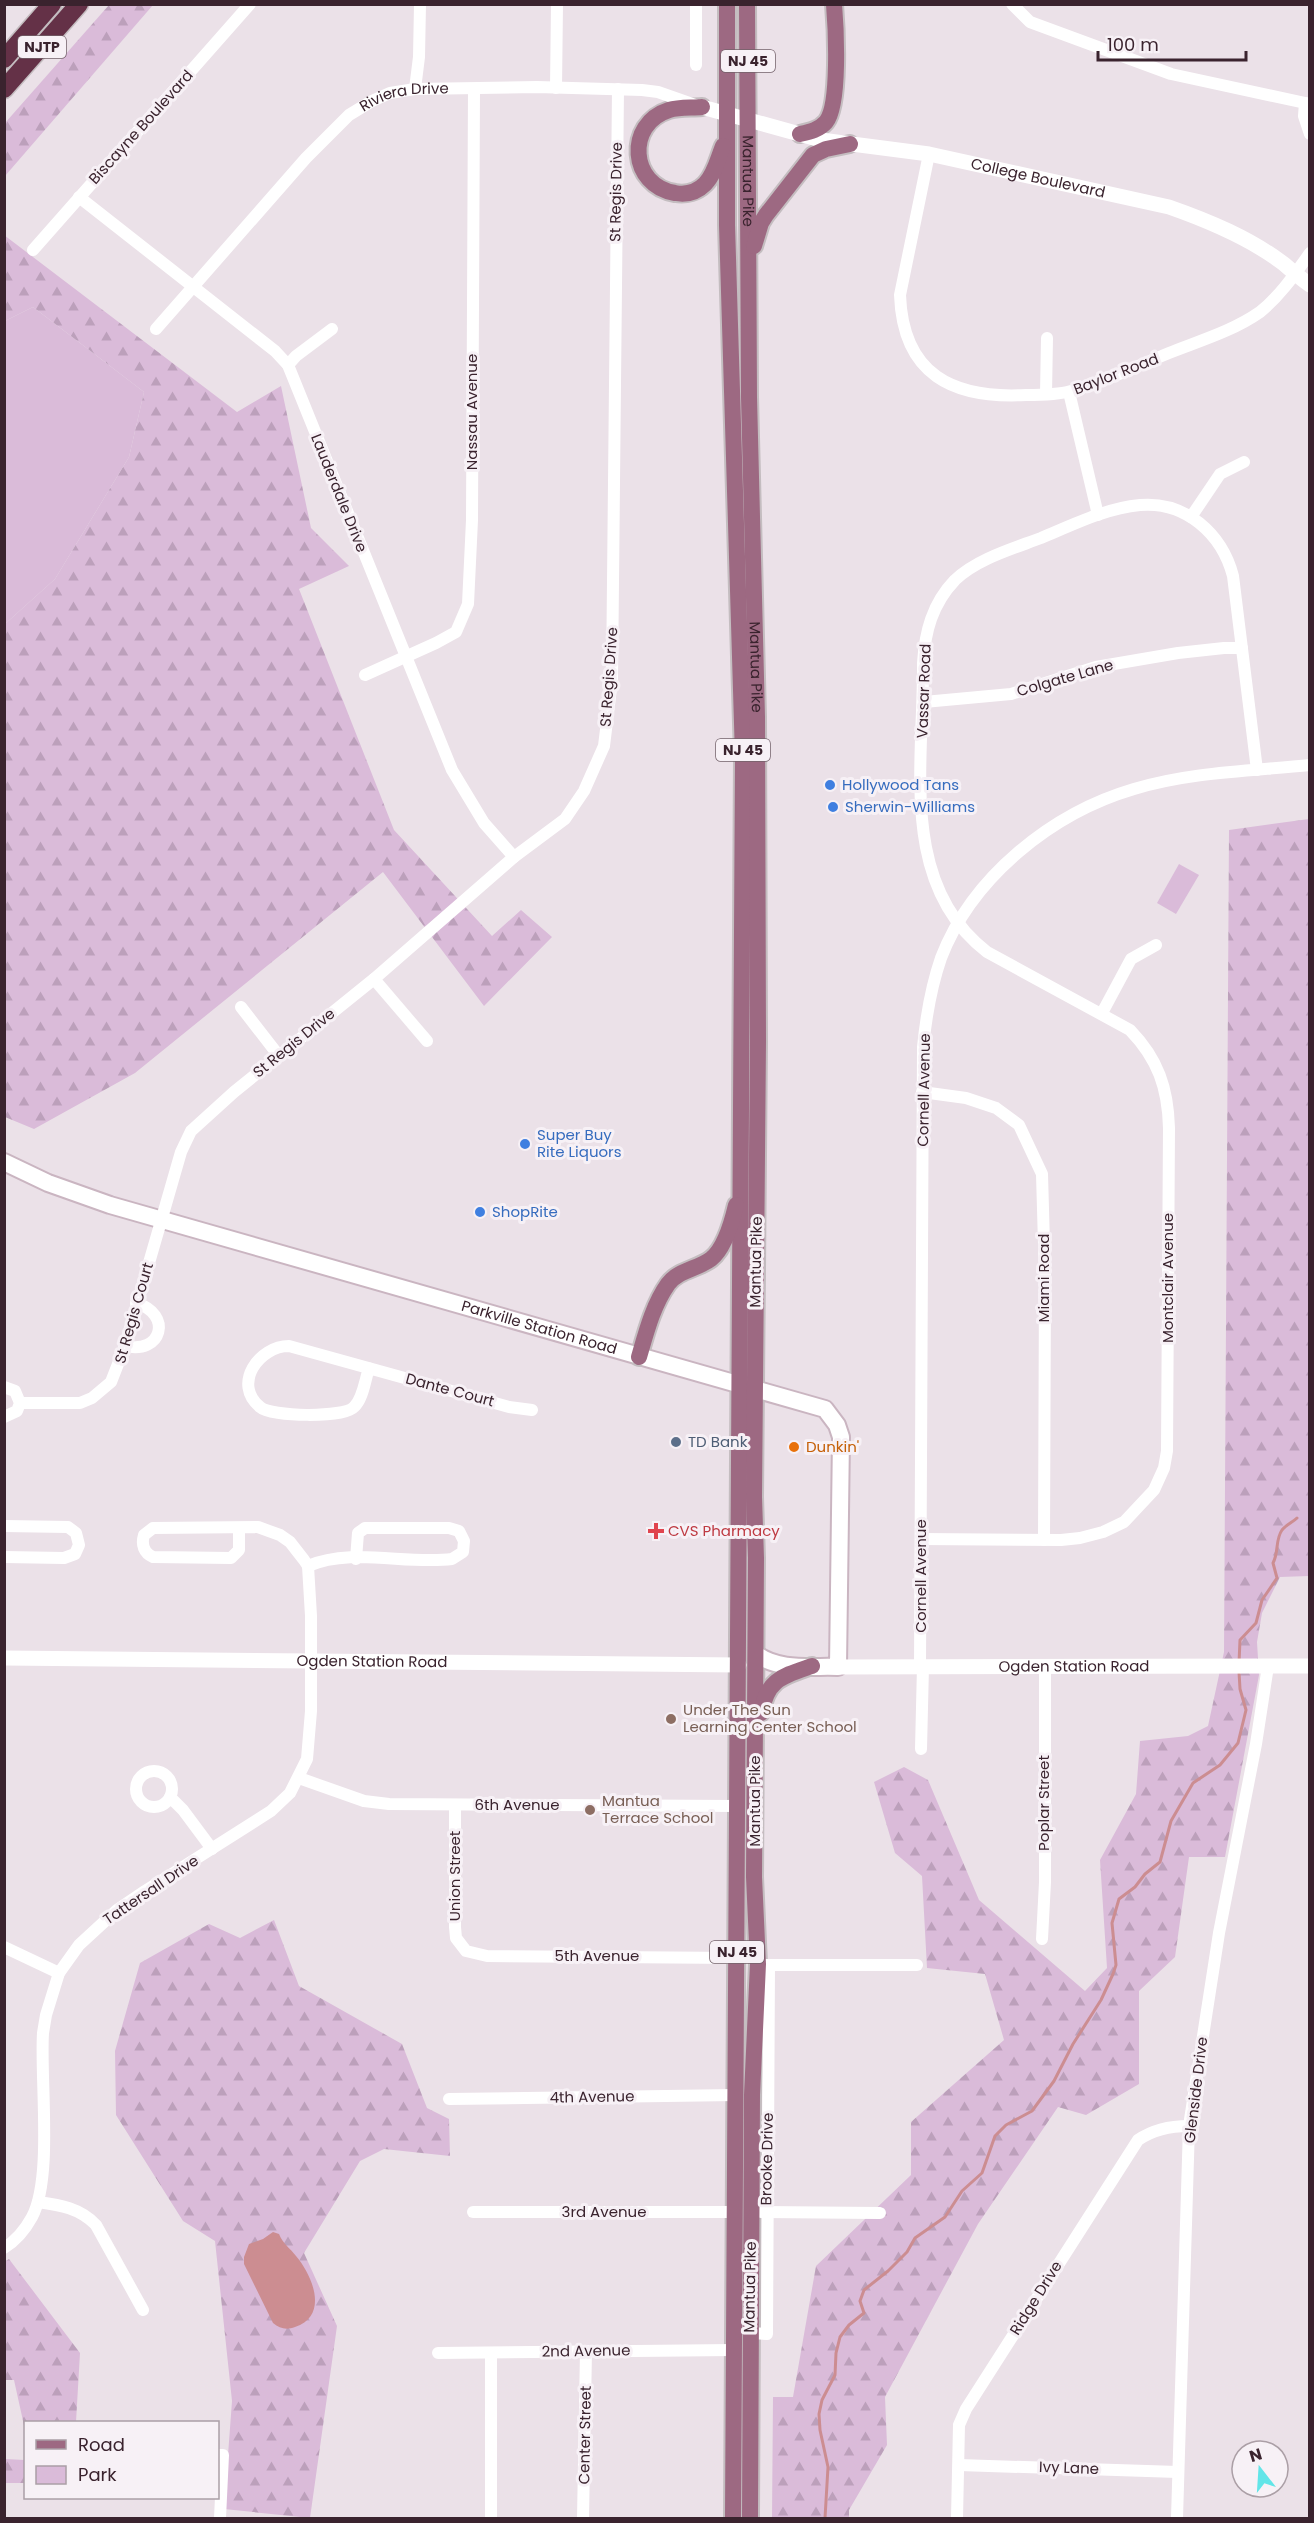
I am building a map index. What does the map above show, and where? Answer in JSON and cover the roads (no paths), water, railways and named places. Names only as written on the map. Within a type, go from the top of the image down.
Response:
[{"type":"highway","name":"NJTP","points":[[4,59],[52,4]]},
{"type":"highway","name":"NJTP","points":[[4,89],[79,4]]},
{"type":"main road","name":"Mantua Pike","points":[[727,4],[726,136],[743,756],[741,1184],[756,1654],[754,1877],[764,1965],[752,2095],[750,2518]]},
{"type":"main road","name":"Mantua Pike","points":[[733,2518],[734,2349],[751,2212],[736,2095],[739,1665],[758,1041],[758,729],[749,397],[747,4]]},
{"type":"main road","points":[[748,45],[752,31],[753,4]]},
{"type":"main road","points":[[749,312],[754,304],[754,242],[761,224],[813,155],[813,131],[824,124],[834,103],[834,4]]},
{"type":"main road","points":[[702,107],[670,110],[650,121],[642,132],[639,144],[639,156],[646,178],[655,186],[666,191],[682,194],[694,191],[707,181],[726,136]]},
{"type":"main road","points":[[812,141],[850,144]]},
{"type":"main road","name":"Parkville Station Road","points":[[4,1162],[72,1193],[825,1409],[837,1425],[841,1437],[838,1667]]},
{"type":"main road","points":[[639,1357],[652,1318],[668,1283],[690,1267],[711,1259],[724,1241],[734,1214],[741,1184]]},
{"type":"main road","points":[[756,1654],[767,1662],[778,1665],[838,1667]]},
{"type":"main road","points":[[754,1877],[759,1866],[761,1710],[766,1693],[773,1683],[789,1674],[812,1666]]},
{"type":"street","name":"Biscayne Boulevard","points":[[33,250],[250,4]]},
{"type":"street","points":[[416,89],[420,4]]},
{"type":"street","points":[[556,88],[557,4]]},
{"type":"street","points":[[696,4],[696,65]]},
{"type":"street","points":[[1012,4],[1030,22],[1171,75],[1307,104],[1304,116],[1310,134]]},
{"type":"street","name":"Riviera Drive","points":[[156,329],[191,286],[306,158],[349,115],[381,97],[416,89],[618,89],[658,92],[702,107],[747,118]]},
{"type":"street","name":"Nassau Avenue","points":[[365,675],[436,644],[456,632],[468,604],[472,520],[474,89]]},
{"type":"street","name":"St Regis Drive","points":[[161,1219],[181,1152],[191,1131],[374,979],[514,857],[565,819],[584,791],[604,746],[612,680],[618,89]]},
{"type":"street","points":[[747,118],[812,141]]},
{"type":"street","name":"College Boulevard","points":[[850,144],[884,146],[929,154],[1170,207],[1243,239],[1283,264],[1310,285]]},
{"type":"street","name":"Baylor Road","points":[[929,154],[900,295],[900,312],[912,350],[934,375],[964,391],[988,395],[1069,392],[1114,377],[1250,318],[1276,297],[1310,253]]},
{"type":"street","name":"Lauderdale Drive","points":[[79,197],[114,222],[275,351],[288,365],[452,770],[484,823],[514,857]]},
{"type":"street","points":[[288,365],[332,329]]},
{"type":"street","points":[[1046,394],[1047,338]]},
{"type":"street","points":[[1069,392],[1098,515]]},
{"type":"street","points":[[1191,517],[1220,474],[1244,462]]},
{"type":"street","name":"Vassar Road","points":[[959,922],[942,898],[927,858],[922,822],[925,638],[932,615],[942,596],[970,568],[1098,515],[1141,505],[1158,505],[1191,517],[1212,534],[1230,565],[1257,770]]},
{"type":"street","name":"Colgate Lane","points":[[924,702],[1011,694],[1096,667],[1178,653],[1242,648]]},
{"type":"street","name":"Cornell Avenue","points":[[921,1749],[923,1047],[933,982],[942,956],[959,922],[983,888],[1036,838],[1080,810],[1132,789],[1159,782],[1310,765]]},
{"type":"street","name":"Montclair Avenue","points":[[921,1539],[1044,1540],[1080,1538],[1103,1532],[1124,1522],[1154,1490],[1164,1468],[1167,1451],[1169,1104],[1166,1088],[1156,1063],[1130,1030],[987,952],[967,936],[959,922]]},
{"type":"street","points":[[1102,1013],[1131,959],[1156,945]]},
{"type":"street","points":[[374,979],[427,1041]]},
{"type":"street","points":[[241,1007],[279,1056]]},
{"type":"street","name":"Miami Road","points":[[922,1092],[966,1098],[981,1102],[1002,1113],[1019,1125],[1042,1174],[1045,1279],[1044,1540]]},
{"type":"street","name":"St Regis Court","points":[[20,1403],[66,1404],[92,1398],[111,1382],[125,1346],[161,1219]]},
{"type":"street","points":[[125,1346],[142,1347],[150,1344],[158,1334],[158,1320],[154,1312],[147,1306],[136,1302]]},
{"type":"street","name":"Dante Court","points":[[369,1368],[358,1403],[352,1409],[340,1414],[272,1413],[257,1404],[249,1388],[250,1371],[257,1360],[272,1349],[284,1346],[296,1347],[509,1407],[532,1410]]},
{"type":"street","points":[[4,1387],[15,1391],[20,1403],[17,1411],[4,1417]]},
{"type":"street","points":[[4,1526],[64,1526],[76,1533],[79,1545],[78,1551],[70,1557],[4,1557]]},
{"type":"street","points":[[239,1528],[239,1550],[231,1558],[153,1557],[148,1555],[143,1546],[144,1535],[153,1528],[258,1527],[280,1535],[297,1550],[308,1566],[329,1560],[452,1559],[463,1552],[464,1541],[459,1532],[449,1528],[365,1528],[358,1533],[356,1559]]},
{"type":"street","name":"Tattersall Drive","points":[[4,2248],[20,2236],[33,2216],[38,2202],[42,2177],[43,2033],[59,1973],[79,1945],[117,1910],[271,1811],[290,1793],[299,1778],[307,1759],[309,1738],[311,1616],[308,1566]]},
{"type":"street","name":"Ogden Station Road","points":[[4,1658],[739,1665]]},
{"type":"street","name":"Glenside Drive","points":[[1177,2518],[1189,2126],[1222,1913],[1256,1744],[1268,1666]]},
{"type":"street","name":"Ogden Station Road","points":[[838,1667],[1310,1666]]},
{"type":"street","name":"Poplar Street","points":[[1042,1939],[1045,1882],[1045,1667]]},
{"type":"street","name":"6th Avenue","points":[[299,1778],[364,1801],[455,1805],[738,1806]]},
{"type":"street","points":[[170,1797],[183,1810],[212,1849]]},
{"type":"street","name":"Union Street","points":[[455,1805],[455,1927],[456,1938],[460,1946]]},
{"type":"street","name":"5th Avenue","points":[[460,1946],[471,1954],[487,1956],[737,1958]]},
{"type":"street","points":[[4,1947],[59,1973]]},
{"type":"street","points":[[764,1965],[917,1965]]},
{"type":"street","name":"4th Avenue","points":[[449,2098],[736,2095]]},
{"type":"street","name":"Ridge Drive","points":[[957,2518],[959,2425],[966,2409],[1138,2140],[1149,2132],[1172,2126],[1189,2126]]},
{"type":"street","points":[[38,2202],[66,2206],[87,2216],[96,2225],[143,2310]]},
{"type":"street","name":"3rd Avenue","points":[[473,2212],[879,2213]]},
{"type":"street","name":"2nd Avenue","points":[[438,2353],[734,2349]]},
{"type":"street","name":"Center Street","points":[[583,2518],[586,2351]]},
{"type":"street","points":[[491,2353],[491,2518]]},
{"type":"street","points":[[220,2455],[220,2518]]},
{"type":"street","name":"Ivy Lane","points":[[959,2465],[1178,2472]]},
{"type":"waterway","points":[[1239,1663],[1240,1640],[1256,1623],[1262,1600],[1277,1578],[1273,1563],[1280,1534],[1297,1518]]},
{"type":"waterway","points":[[825,2518],[828,2467],[819,2414],[822,2400],[835,2375],[836,2353],[840,2337],[849,2325],[864,2313],[860,2301],[864,2290],[907,2252],[915,2238],[945,2217],[962,2191],[982,2173],[995,2136],[1006,2125],[1032,2111],[1054,2081],[1073,2044],[1101,2000],[1113,1974],[1116,1965],[1112,1923],[1119,1899],[1135,1887],[1145,1874],[1160,1862],[1171,1821],[1193,1783],[1220,1765],[1238,1743],[1246,1710],[1240,1689],[1239,1672]]},
{"type":"place","name":"Hollywood Tans","points":[[830,785]]},
{"type":"place","name":"Sherwin-Williams","points":[[833,807]]},
{"type":"place","name":"Super Buy Rite Liquors","points":[[525,1144]]},
{"type":"place","name":"ShopRite","points":[[480,1212]]},
{"type":"place","name":"TD Bank","points":[[676,1442]]},
{"type":"place","name":"Dunkin'","points":[[794,1447]]},
{"type":"place","name":"CVS Pharmacy","points":[[656,1531]]},
{"type":"place","name":"Under The Sun Learning Center School","points":[[671,1719]]},
{"type":"place","name":"Mantua Terrace School","points":[[590,1810]]}]
